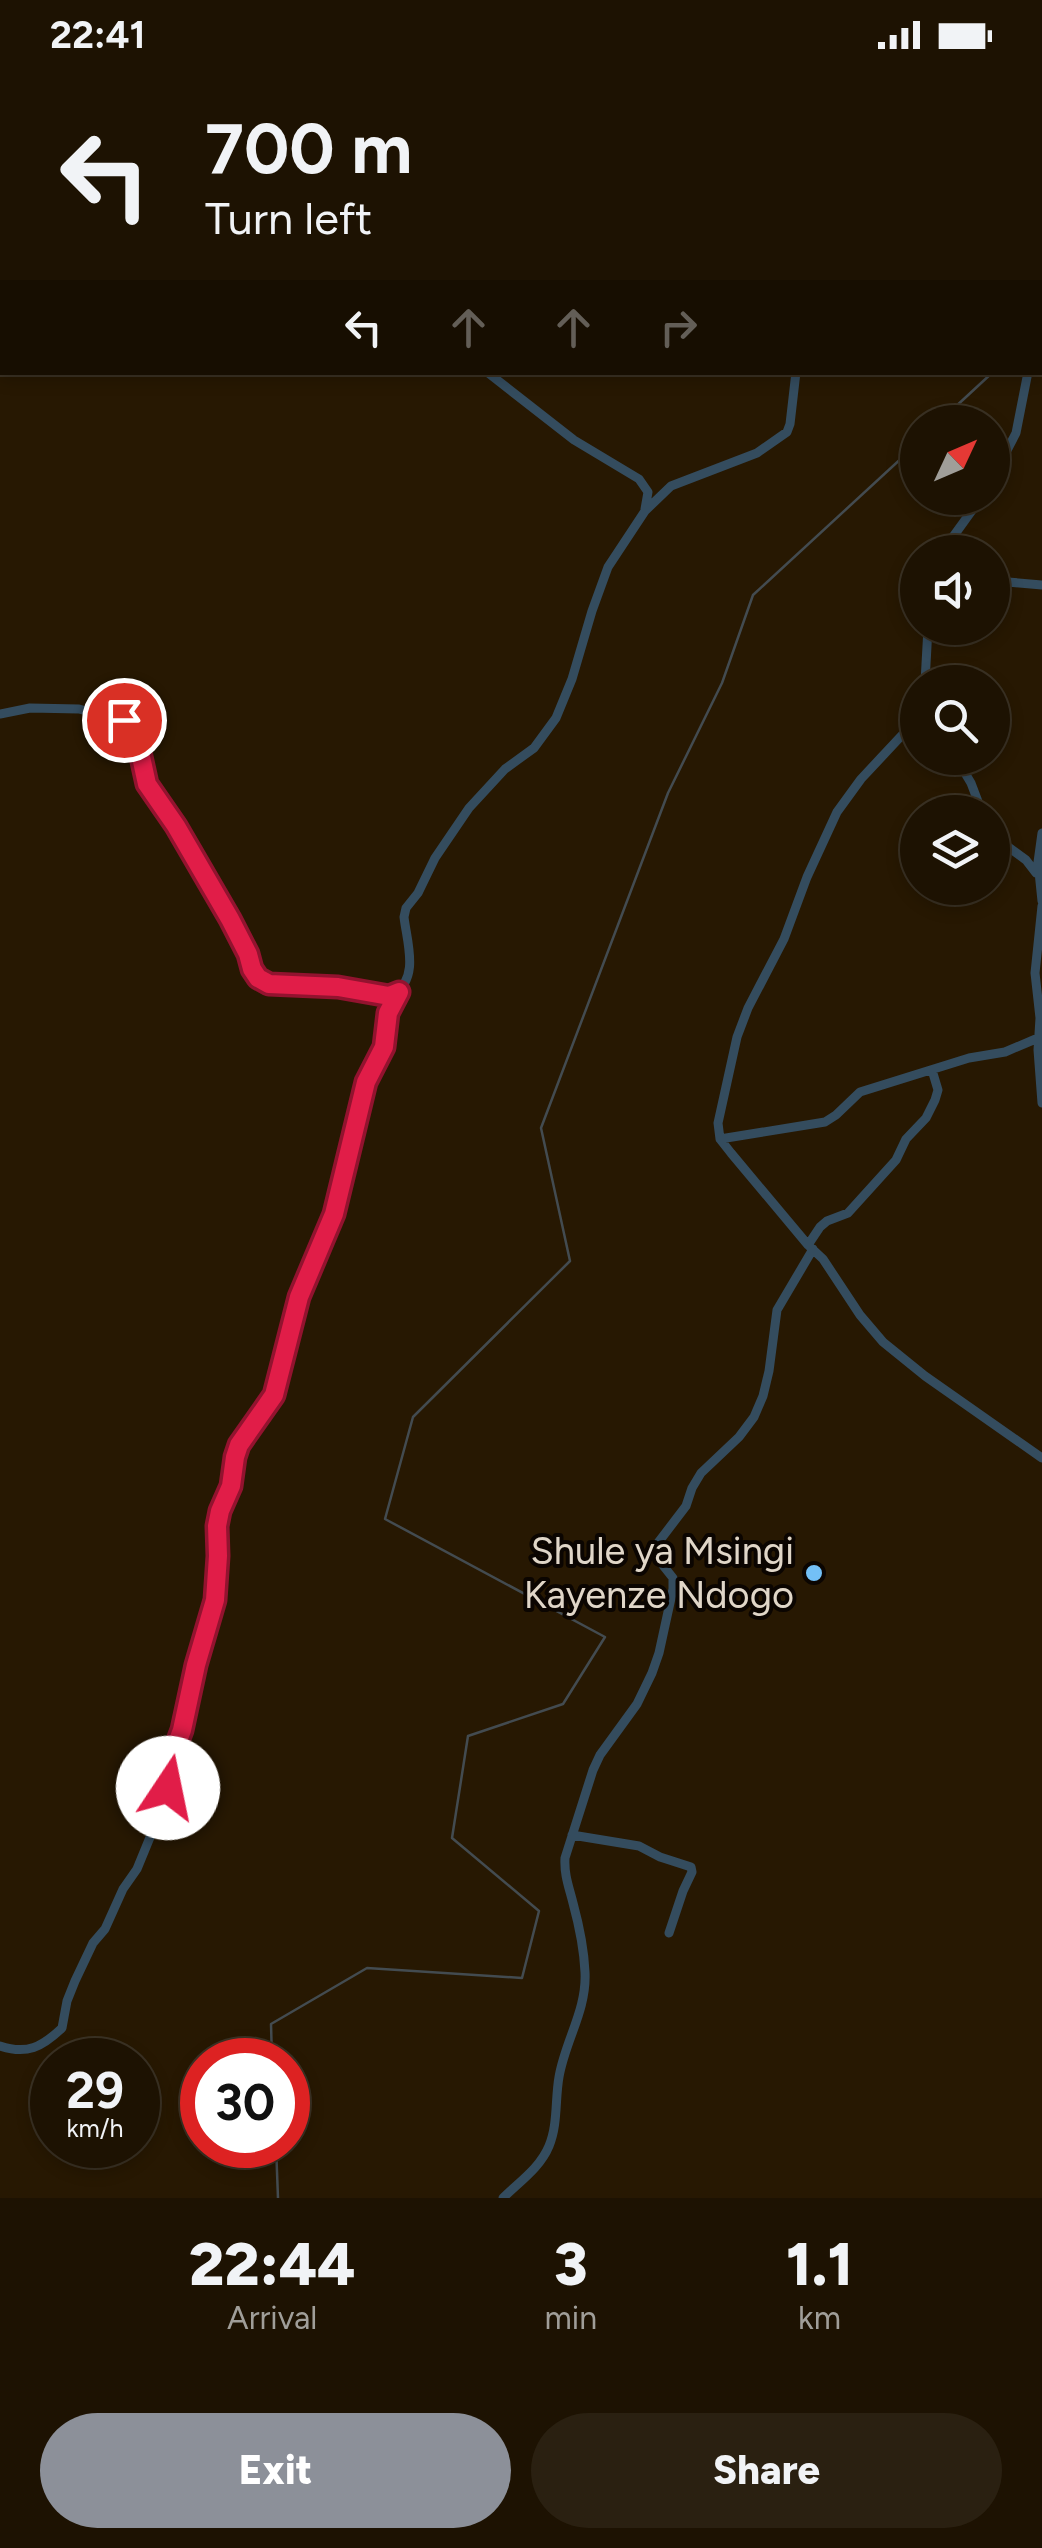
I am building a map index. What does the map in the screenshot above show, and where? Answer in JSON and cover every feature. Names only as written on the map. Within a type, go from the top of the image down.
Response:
[{"type":"street","points":[[491,375],[574,440],[640,479],[660,486],[671,486],[757,453],[778,440],[790,424],[796,375]]},
{"type":"street","points":[[1010,444],[1016,433],[1027,375]]},
{"type":"street","points":[[640,479],[648,492],[644,511]]},
{"type":"street","points":[[0,2046],[28,2051],[62,2028],[68,2000],[84,1962],[137,1869],[166,1796],[173,1754],[215,1600],[220,1511],[231,1486],[239,1445],[274,1395],[299,1297],[334,1214],[366,1082],[384,1047],[388,1013],[408,978],[406,908],[477,797],[534,748],[556,718],[608,567],[644,511],[671,486]]},
{"type":"street","points":[[1010,582],[1042,585]]},
{"type":"street","points":[[0,714],[30,708],[79,709],[130,724],[136,734],[147,784],[176,826],[240,937],[254,974],[263,982],[352,988],[389,996],[399,992]]},
{"type":"street","points":[[900,737],[846,798],[828,828],[784,939],[742,1023],[720,1107],[720,1139],[832,1270],[860,1316],[884,1342],[925,1376],[1042,1458]]},
{"type":"street","points":[[1042,833],[1042,904],[1035,973],[1042,1103]]},
{"type":"street","points":[[1010,848],[1026,860],[1041,887]]},
{"type":"street","points":[[1026,860],[1039,855]]},
{"type":"street","points":[[720,1139],[825,1122],[860,1092],[968,1058],[1005,1052],[1038,1038]]},
{"type":"street","points":[[503,2198],[535,2168],[552,2142],[562,2065],[584,1999],[582,1952],[564,1871],[565,1858],[592,1770],[637,1704],[659,1653],[674,1589],[673,1578],[654,1554],[654,1548],[686,1506],[701,1473],[739,1437],[754,1416],[769,1372],[776,1310],[820,1226],[848,1212],[896,1160],[906,1139],[926,1118],[938,1090],[932,1070]]},
{"type":"street","points":[[572,1835],[639,1846],[691,1867],[669,1934]]},
{"type":"waterway","points":[[957,405],[990,375]]},
{"type":"waterway","points":[[271,2038],[271,2024],[367,1968],[522,1978],[539,1911],[452,1838],[468,1736],[563,1704],[605,1637],[385,1519],[413,1417],[570,1261],[541,1128],[668,793],[722,683],[753,595],[900,460]]},
{"type":"waterway","points":[[277,2168],[278,2198]]},
{"type":"place","name":"Shule ya Msingi Kayenze Ndogo","points":[[814,1573]]},
{"type":"route","points":[[124,720],[136,734],[147,784],[230,919],[258,978],[269,984],[352,988],[389,996],[399,992],[388,1013],[384,1047],[366,1082],[334,1214],[299,1297],[274,1395],[239,1445],[235,1457],[231,1486],[217,1526],[215,1600],[170,1766],[168,1788]]}]
